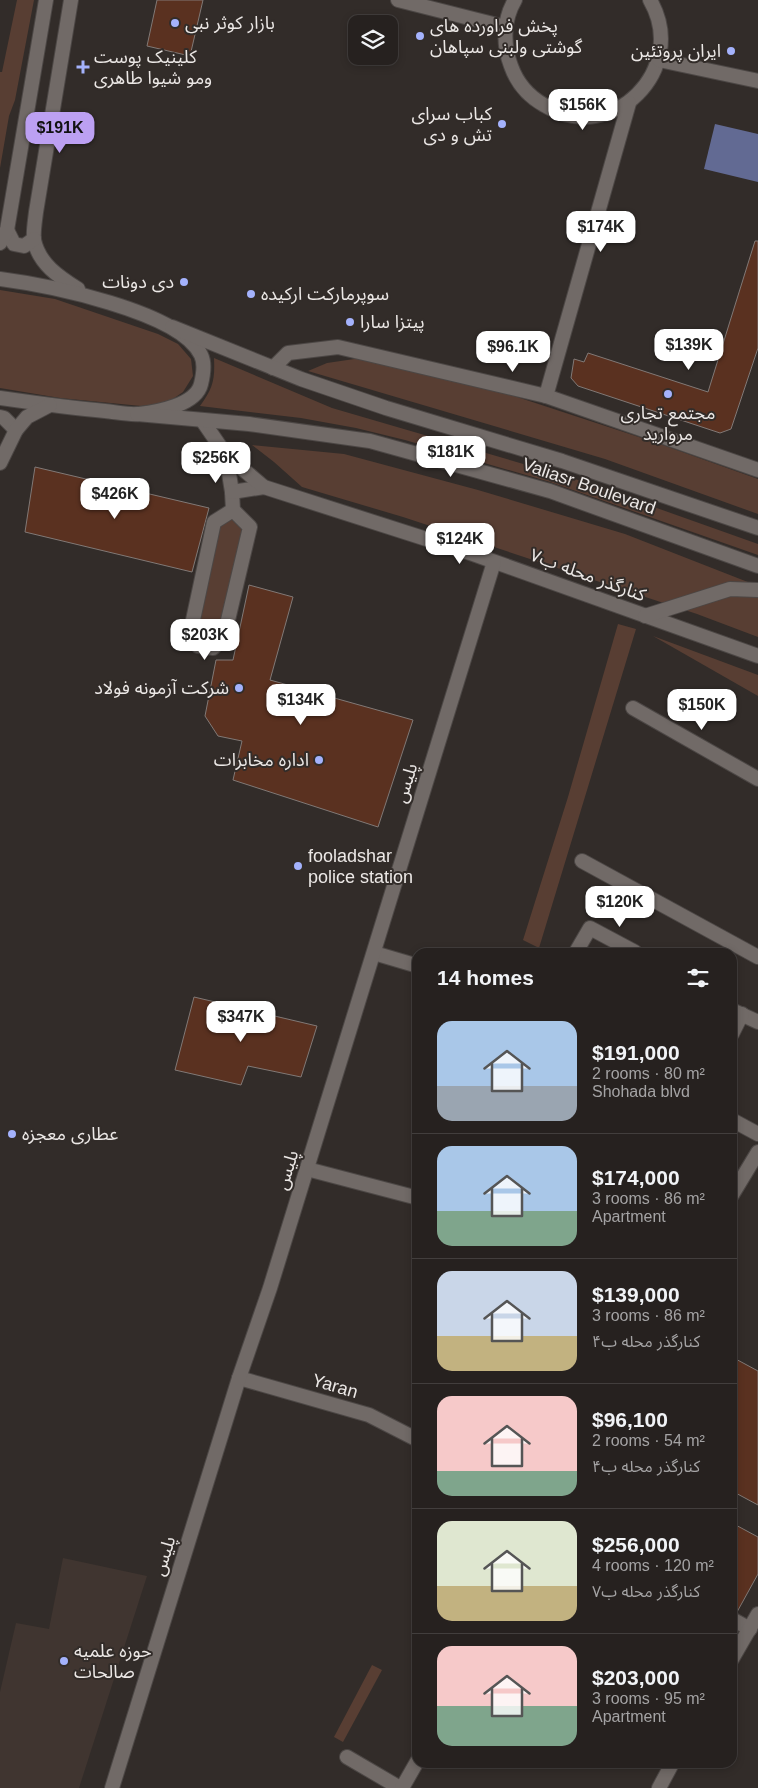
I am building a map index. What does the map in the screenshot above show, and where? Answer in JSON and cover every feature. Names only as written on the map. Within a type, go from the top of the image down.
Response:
[{"type":"street","points":[[0,243],[8,230],[46,0]]},
{"type":"street","points":[[70,0],[36,212],[34,239],[38,254],[53,273],[89,297]]},
{"type":"street","points":[[398,0],[505,27]]},
{"type":"street","points":[[515,0],[505,27],[506,53],[515,78],[532,98],[554,111],[580,117],[606,114],[629,103],[647,84],[659,60],[662,36],[657,12],[650,0]]},
{"type":"street","points":[[659,60],[758,81]]},
{"type":"street","points":[[546,396],[629,103]]},
{"type":"street","points":[[8,230],[14,244],[24,246],[34,239]]},
{"type":"street","points":[[0,279],[48,286],[107,301],[172,328],[194,344],[202,356],[203,375],[200,388],[187,400],[171,409],[137,414],[50,406],[0,398]]},
{"type":"street","name":"Valiasr Boulevard","points":[[172,328],[274,368],[386,408],[562,461],[758,528]]},
{"type":"street","points":[[274,368],[288,353],[338,347],[546,396],[758,470]]},
{"type":"street","points":[[0,463],[16,430],[27,417],[50,406]]},
{"type":"street","name":"Valiasr Boulevard","points":[[137,414],[249,424],[370,441],[550,490],[758,566]]},
{"type":"street","points":[[0,417],[4,418],[16,430]]},
{"type":"street","name":"کنارگذر محله ب۷","points":[[202,420],[226,455],[264,487],[494,562],[758,656]]},
{"type":"street","points":[[226,455],[233,510],[250,527],[224,637],[213,648],[198,646],[190,634],[214,522],[233,510]]},
{"type":"street","points":[[232,492],[264,487]]},
{"type":"street","name":"پلیس","points":[[112,1788],[239,1378],[270,1288],[494,562]]},
{"type":"street","points":[[645,616],[730,589],[758,590]]},
{"type":"street","points":[[633,708],[758,779]]},
{"type":"street","points":[[582,861],[729,948]]},
{"type":"street","points":[[578,948],[590,928],[611,947]]},
{"type":"street","points":[[737,950],[758,957]]},
{"type":"street","points":[[374,953],[412,964]]},
{"type":"street","points":[[737,1012],[758,1022]]},
{"type":"street","points":[[737,1123],[758,1134]]},
{"type":"street","points":[[737,1187],[758,1152]]},
{"type":"street","points":[[307,1169],[412,1196]]},
{"type":"street","name":"Yaran","points":[[239,1378],[369,1414],[412,1437]]},
{"type":"street","points":[[737,1651],[758,1614]]},
{"type":"street","points":[[737,1622],[750,1629]]},
{"type":"street","points":[[347,1758],[401,1788],[413,1768]]},
{"type":"street","points":[[658,1788],[670,1768]]},
{"type":"shaded area","points":[[17,0],[34,0],[0,168],[0,72],[2,72]]},
{"type":"shaded area","points":[[0,290],[55,299],[158,334],[178,344],[191,359],[193,376],[183,392],[167,403],[141,406],[60,398],[0,388]]},
{"type":"shaded area","points":[[214,358],[332,408],[578,480],[758,544],[758,555],[550,482],[405,440],[356,428],[301,418],[200,406],[212,384]]},
{"type":"shaded area","points":[[361,358],[502,392],[657,443],[758,479],[758,514],[605,459],[308,371],[327,363]]},
{"type":"shaded area","points":[[252,445],[344,454],[478,490],[625,534],[758,586],[758,637],[697,614],[403,517],[302,487]]},
{"type":"shaded area","points":[[233,517],[246,527],[224,627],[209,643],[203,642],[195,634],[217,532],[223,521]]},
{"type":"shaded area","points":[[618,624],[636,629],[539,948],[523,940],[568,797]]},
{"type":"shaded area","points":[[653,636],[758,675],[758,696]]},
{"type":"shaded area","name":"حوزه علمیه صالحات","points":[[63,1558],[147,1576],[79,1788],[0,1788],[0,1692],[16,1623],[49,1629]]},
{"type":"shaded area","points":[[372,1665],[382,1670],[343,1742],[334,1737]]},
{"type":"water","points":[[715,124],[758,134],[758,182],[704,169]]},
{"type":"building","name":"بازار کوثر نبی","points":[[157,0],[203,0],[190,56],[147,46]]},
{"type":"building","name":"مجتمع تجاری مروارید","points":[[755,241],[758,241],[758,348],[731,429],[720,433],[578,386],[571,378],[574,359],[584,362],[588,353],[708,392]]},
{"type":"building","points":[[35,467],[209,508],[192,572],[25,532]]},
{"type":"building","name":"اداره مخابرات","points":[[249,585],[293,597],[270,680],[413,720],[378,827],[233,780],[242,741],[218,736],[205,716],[216,660],[233,660]]},
{"type":"building","points":[[194,997],[317,1026],[301,1077],[248,1066],[241,1085],[175,1070]]},
{"type":"building","points":[[737,1360],[758,1371],[758,1505],[737,1494]]},
{"type":"building","points":[[737,1526],[758,1537],[758,1574],[737,1612]]},
{"type":"place","name":"بازار کوثر نبی","points":[[175,23]]},
{"type":"place","name":"پخش فراورده های گوشتی ولبنی سپاهان","points":[[420,36]]},
{"type":"place","name":"ایران پروتئین","points":[[731,51]]},
{"type":"place","name":"کلینیک پوست ومو شیوا طاهری","points":[[83,67]]},
{"type":"place","name":"کباب سرای تش و دی","points":[[502,124]]},
{"type":"place","name":"دی دونات","points":[[184,282]]},
{"type":"place","name":"سوپرمارکت ارکیده","points":[[251,294]]},
{"type":"place","name":"پیتزا سارا","points":[[350,322]]},
{"type":"place","name":"مجتمع تجاری مروارید","points":[[668,394]]},
{"type":"place","name":"شرکت آزمونه فولاد","points":[[239,688]]},
{"type":"place","name":"اداره مخابرات","points":[[319,760]]},
{"type":"place","name":"fooladshar police station","points":[[298,866]]},
{"type":"place","name":"عطاری معجزه","points":[[12,1134]]},
{"type":"place","name":"حوزه علمیه صالحات","points":[[64,1661]]}]
